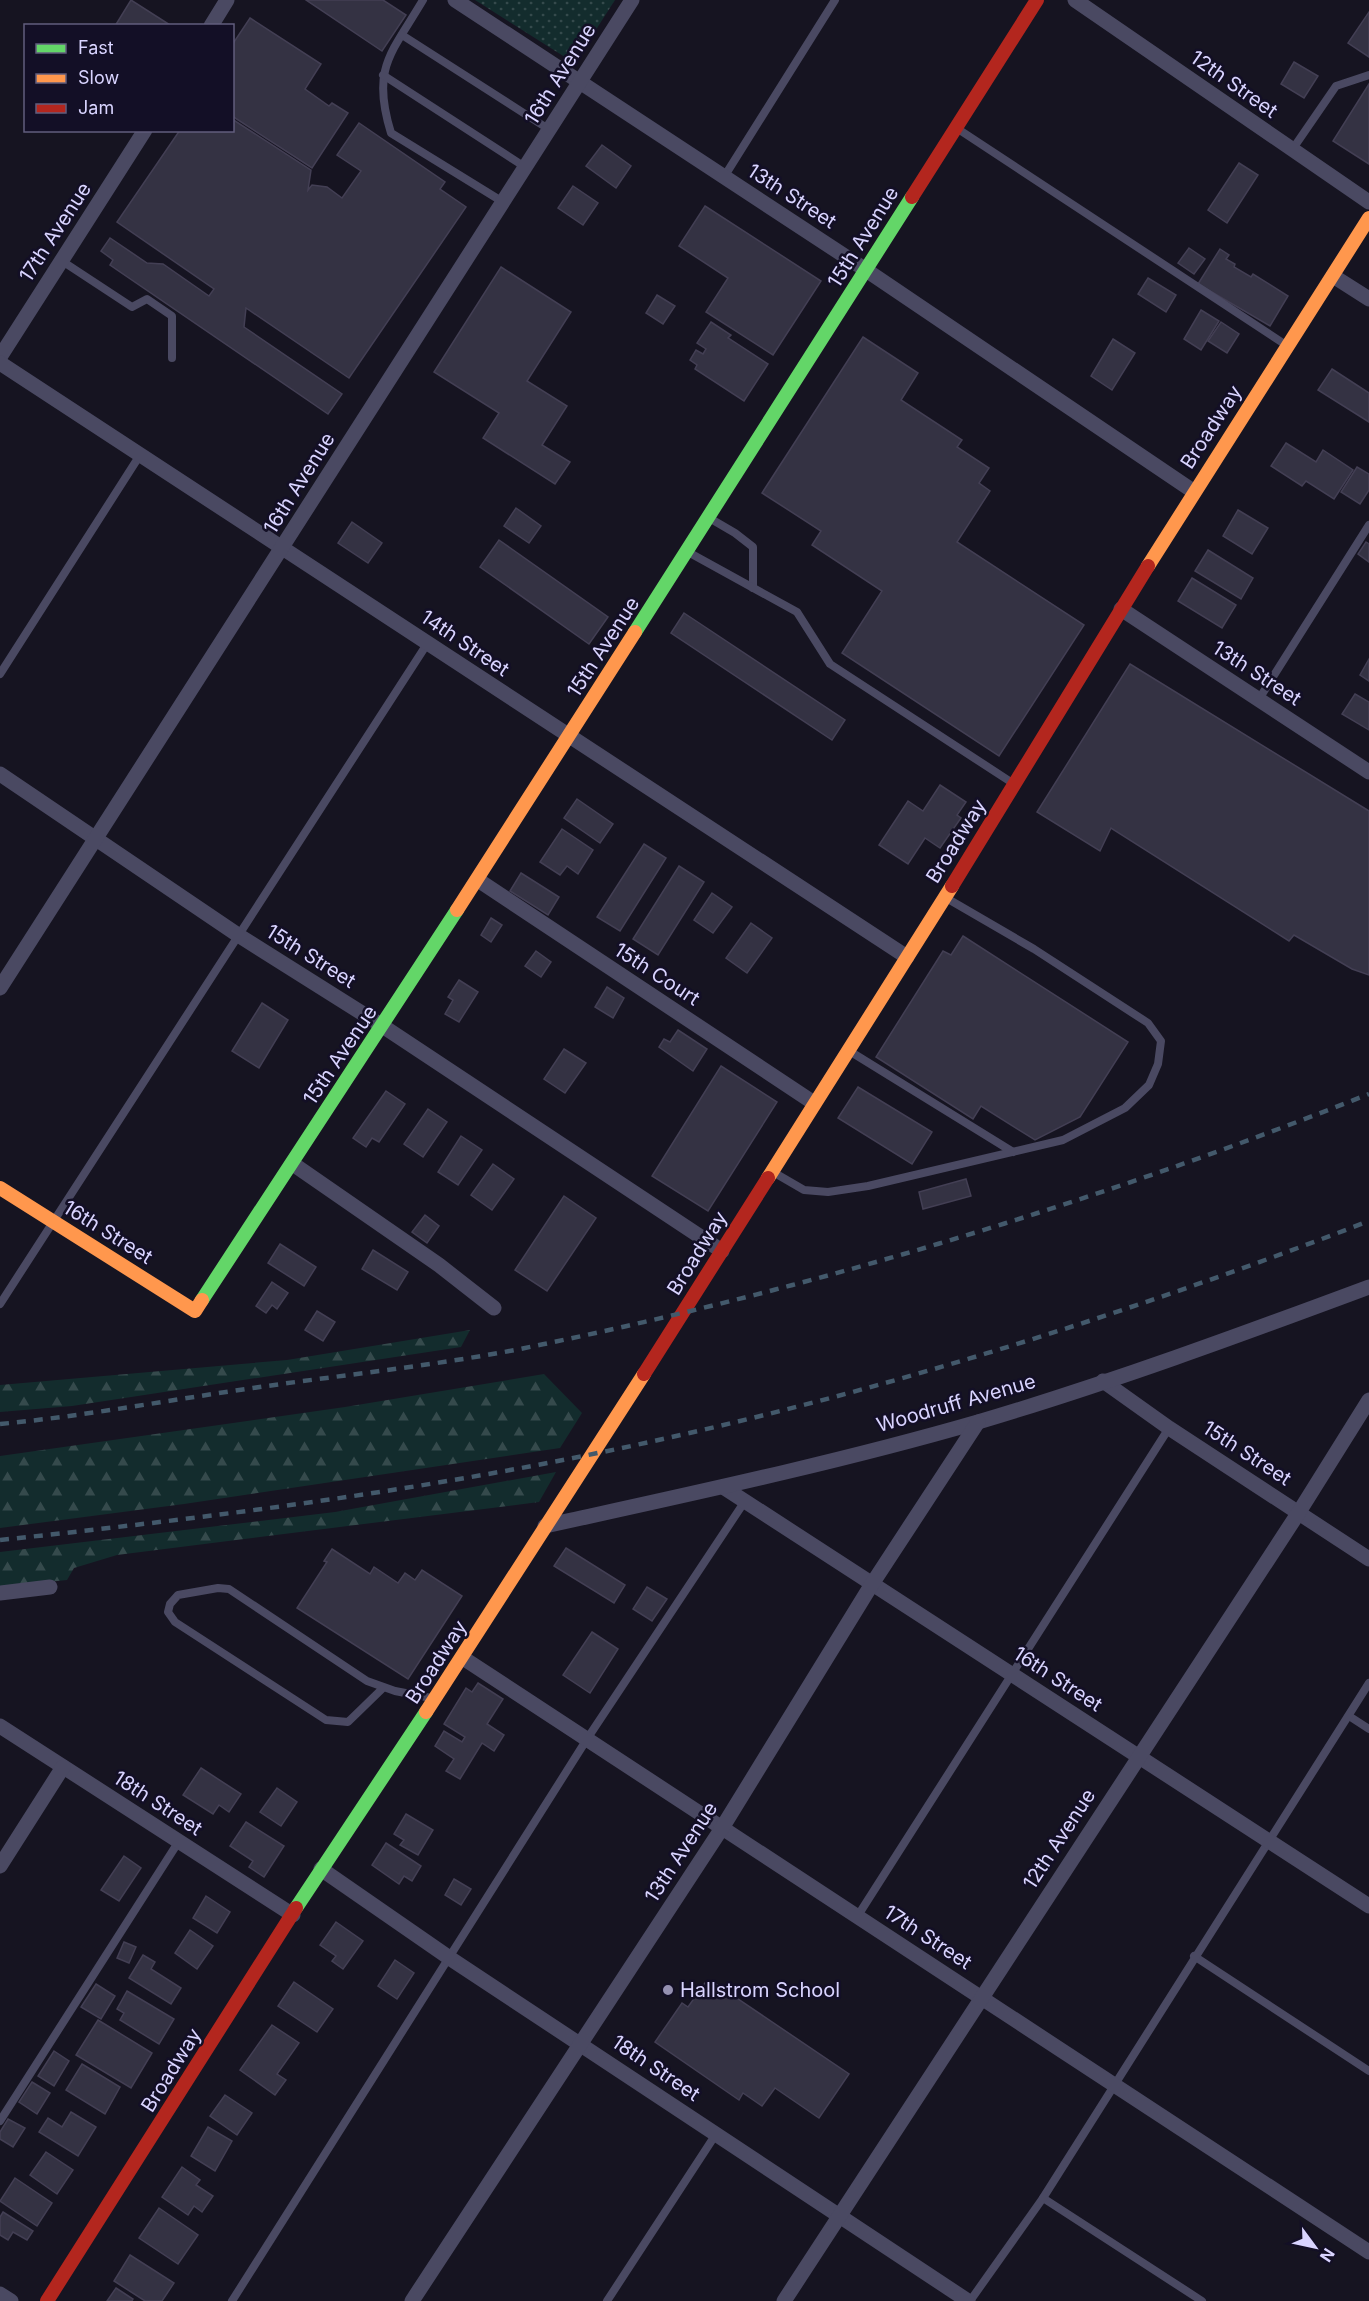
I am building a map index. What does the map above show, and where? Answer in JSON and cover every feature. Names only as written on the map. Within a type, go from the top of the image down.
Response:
[{"type":"main road","name":"15th Avenue","points":[[195,1311],[384,1027],[569,739],[1037,0]]},
{"type":"main road","name":"Broadway","points":[[47,2301],[321,1869],[464,1658],[545,1526],[907,957],[1193,491],[1369,218]]},
{"type":"main road","name":"16th Street","points":[[0,1188],[195,1311]]},
{"type":"street","points":[[212,24],[227,0]]},
{"type":"street","name":"13th Street","points":[[455,0],[866,270],[1193,491]]},
{"type":"street","name":"16th Avenue","points":[[0,988],[632,0]]},
{"type":"street","name":"12th Street","points":[[1075,0],[1369,202]]},
{"type":"street","name":"17th Avenue","points":[[0,357],[144,132]]},
{"type":"street","points":[[1333,276],[1369,300]]},
{"type":"street","name":"14th Street","points":[[0,363],[427,642],[569,739],[907,957]]},
{"type":"street","name":"13th Street","points":[[1121,609],[1369,772]]},
{"type":"street","name":"15th Street","points":[[0,774],[98,837],[238,935],[384,1027],[722,1251]]},
{"type":"street","name":"15th Court","points":[[478,880],[814,1103]]},
{"type":"street","points":[[293,1164],[439,1265],[494,1308]]},
{"type":"street","name":"Woodruff Avenue","points":[[545,1526],[723,1487],[978,1422],[1237,1337],[1369,1287]]},
{"type":"street","name":"15th Street","points":[[1103,1381],[1169,1428],[1369,1559]]},
{"type":"street","name":"12th Avenue","points":[[784,2301],[1138,1755],[1299,1512],[1369,1400]]},
{"type":"street","name":"13th Avenue","points":[[412,2301],[722,1828],[872,1584],[978,1422]]},
{"type":"street","name":"16th Street","points":[[723,1487],[1369,1906]]},
{"type":"street","points":[[0,1593],[50,1587]]},
{"type":"street","name":"17th Street","points":[[464,1658],[1369,2252]]},
{"type":"street","name":"18th Street","points":[[0,1726],[293,1915]]},
{"type":"street","points":[[0,1866],[63,1767]]},
{"type":"street","name":"18th Street","points":[[321,1869],[451,1959],[969,2301]]},
{"type":"street","points":[[0,2294],[11,2301]]},
{"type":"lane","points":[[423,0],[386,63],[383,75],[381,100],[391,133],[503,202]]},
{"type":"lane","points":[[724,177],[835,0]]},
{"type":"lane","points":[[402,35],[550,130]]},
{"type":"lane","points":[[383,75],[526,168]]},
{"type":"lane","points":[[1292,150],[1336,86],[1369,75]]},
{"type":"lane","points":[[956,127],[1287,346]]},
{"type":"lane","points":[[62,261],[132,307],[147,299],[172,316],[172,358]]},
{"type":"lane","points":[[0,674],[140,456]]},
{"type":"lane","points":[[710,518],[753,547],[753,588]]},
{"type":"lane","points":[[1259,699],[1369,525]]},
{"type":"lane","points":[[688,552],[798,612],[830,663],[1015,784]]},
{"type":"lane","points":[[0,1304],[427,642]]},
{"type":"lane","points":[[771,1171],[804,1190],[828,1192],[868,1186],[944,1166],[1063,1140],[1125,1108],[1149,1085],[1158,1064],[1161,1041],[1148,1023],[1034,949],[944,897]]},
{"type":"lane","points":[[847,1050],[1013,1152]]},
{"type":"lane","points":[[857,1917],[1169,1428]]},
{"type":"lane","points":[[232,2301],[451,1959],[587,1739],[745,1501]]},
{"type":"lane","points":[[383,1688],[348,1722],[326,1720],[175,1622],[168,1612],[170,1604],[178,1595],[218,1588],[229,1589],[367,1681],[383,1688],[436,1699]]},
{"type":"lane","points":[[969,2301],[1043,2198],[1194,1956],[1369,1683]]},
{"type":"lane","points":[[1349,1716],[1369,1729]]},
{"type":"lane","points":[[0,2121],[179,1841]]},
{"type":"lane","points":[[1194,1956],[1369,2071]]},
{"type":"lane","points":[[607,2301],[716,2134]]},
{"type":"lane","points":[[1043,2198],[1202,2301]]},
{"type":"green space","points":[[475,0],[615,0],[581,53],[568,59]]},
{"type":"green space","points":[[470,1330],[461,1347],[72,1406],[0,1412],[0,1385],[287,1360]]},
{"type":"green space","points":[[544,1374],[582,1413],[560,1448],[184,1504],[0,1528],[0,1456],[345,1407]]},
{"type":"green space","points":[[556,1472],[539,1502],[117,1555],[74,1568],[67,1580],[0,1587],[0,1552],[335,1512]]},
{"type":"building","points":[[131,0],[168,24],[116,24]]},
{"type":"building","points":[[306,0],[383,0],[406,15],[382,51]]},
{"type":"building","points":[[1369,12],[1369,57],[1348,43]]},
{"type":"building","points":[[250,18],[321,64],[305,89],[329,106],[332,103],[348,113],[312,168],[234,117],[234,42]]},
{"type":"building","points":[[1294,62],[1318,76],[1304,98],[1281,84]]},
{"type":"building","points":[[1369,84],[1369,164],[1333,141]]},
{"type":"building","points":[[234,120],[311,170],[308,190],[312,185],[327,187],[342,198],[361,171],[337,155],[359,123],[445,182],[440,189],[466,207],[349,378],[246,308],[244,327],[342,394],[328,414],[110,265],[113,260],[101,251],[110,238],[147,263],[163,264],[209,296],[214,289],[117,222],[179,132],[234,132]]},
{"type":"building","points":[[602,145],[631,166],[616,188],[586,166]]},
{"type":"building","points":[[1239,163],[1258,175],[1227,223],[1208,210]]},
{"type":"building","points":[[573,186],[598,203],[583,225],[558,208]]},
{"type":"building","points":[[705,206],[821,281],[773,355],[706,312],[728,278],[679,246]]},
{"type":"building","points":[[1189,248],[1205,259],[1194,274],[1178,263]]},
{"type":"building","points":[[1220,249],[1229,255],[1226,259],[1235,264],[1234,267],[1251,277],[1253,274],[1288,296],[1270,326],[1198,284]]},
{"type":"building","points":[[501,267],[571,312],[527,381],[567,406],[542,445],[570,462],[555,484],[483,438],[499,413],[434,372]]},
{"type":"building","points":[[1148,278],[1176,295],[1166,312],[1138,294]]},
{"type":"building","points":[[657,295],[675,306],[663,324],[646,313]]},
{"type":"building","points":[[1201,310],[1219,321],[1201,350],[1184,339]]},
{"type":"building","points":[[711,322],[731,335],[728,338],[768,364],[744,401],[695,369],[697,365],[690,360],[696,350],[703,354],[706,349],[697,343]]},
{"type":"building","points":[[1221,322],[1239,334],[1227,353],[1208,341]]},
{"type":"building","points":[[863,337],[918,373],[901,400],[962,440],[957,447],[989,468],[979,483],[990,491],[957,542],[1084,625],[999,756],[842,653],[882,591],[812,545],[821,531],[762,493]]},
{"type":"building","points":[[1113,339],[1135,353],[1112,390],[1091,376]]},
{"type":"building","points":[[1332,369],[1369,393],[1369,422],[1318,390]]},
{"type":"building","points":[[1286,443],[1316,462],[1323,450],[1353,470],[1334,499],[1306,481],[1302,486],[1271,466]]},
{"type":"building","points":[[1357,467],[1369,474],[1369,490],[1360,504],[1341,492]]},
{"type":"building","points":[[516,508],[541,526],[529,543],[504,526]]},
{"type":"building","points":[[1238,510],[1268,528],[1252,554],[1223,536]]},
{"type":"building","points":[[352,522],[382,543],[368,563],[338,543]]},
{"type":"building","points":[[499,540],[608,617],[589,644],[480,567]]},
{"type":"building","points":[[1366,542],[1369,544],[1369,562],[1358,554]]},
{"type":"building","points":[[1208,550],[1253,578],[1241,599],[1195,571]]},
{"type":"building","points":[[1192,578],[1236,605],[1222,628],[1178,601]]},
{"type":"building","points":[[684,613],[845,720],[832,740],[671,633]]},
{"type":"building","points":[[1369,659],[1369,681],[1360,675]]},
{"type":"building","points":[[1130,664],[1369,811],[1369,975],[1352,969],[1294,935],[1289,941],[1111,828],[1100,851],[1037,812]]},
{"type":"building","points":[[1355,694],[1369,702],[1369,730],[1342,714]]},
{"type":"building","points":[[940,785],[966,802],[957,815],[961,818],[940,848],[925,838],[908,864],[879,845],[908,801],[923,811]]},
{"type":"building","points":[[577,799],[613,824],[600,843],[564,818]]},
{"type":"building","points":[[562,829],[593,850],[578,874],[567,866],[560,875],[540,862]]},
{"type":"building","points":[[644,844],[666,858],[620,931],[597,917]]},
{"type":"building","points":[[679,866],[704,882],[658,955],[633,939]]},
{"type":"building","points":[[521,873],[559,897],[548,915],[510,891]]},
{"type":"building","points":[[712,893],[732,907],[713,933],[694,920]]},
{"type":"building","points":[[491,918],[502,925],[491,942],[481,935]]},
{"type":"building","points":[[751,923],[772,938],[747,973],[726,958]]},
{"type":"building","points":[[963,936],[1128,1042],[1080,1117],[1035,1140],[981,1106],[973,1119],[876,1057],[943,951],[951,955]]},
{"type":"building","points":[[536,951],[551,962],[541,977],[525,966]]},
{"type":"building","points":[[459,980],[478,992],[459,1022],[445,1014],[453,1000],[448,997]]},
{"type":"building","points":[[607,987],[624,998],[613,1018],[595,1007]]},
{"type":"building","points":[[262,1003],[288,1020],[259,1068],[232,1051]]},
{"type":"building","points":[[678,1030],[707,1049],[693,1071],[659,1047],[664,1039],[670,1042]]},
{"type":"building","points":[[564,1049],[586,1063],[565,1093],[544,1079]]},
{"type":"building","points":[[721,1066],[777,1102],[708,1211],[652,1176]]},
{"type":"building","points":[[858,1087],[932,1132],[912,1164],[838,1118]]},
{"type":"building","points":[[386,1091],[405,1104],[379,1142],[372,1138],[366,1147],[353,1138]]},
{"type":"building","points":[[428,1109],[447,1122],[423,1157],[404,1144]]},
{"type":"building","points":[[461,1136],[482,1150],[458,1185],[438,1172]]},
{"type":"building","points":[[493,1164],[514,1179],[492,1210],[471,1195]]},
{"type":"building","points":[[966,1179],[971,1196],[923,1209],[919,1192]]},
{"type":"building","points":[[564,1196],[596,1218],[547,1291],[515,1270]]},
{"type":"building","points":[[425,1215],[439,1226],[427,1243],[412,1232]]},
{"type":"building","points":[[280,1244],[316,1267],[304,1286],[268,1263]]},
{"type":"building","points":[[373,1250],[408,1272],[397,1290],[362,1269]]},
{"type":"building","points":[[272,1282],[288,1293],[277,1309],[272,1305],[266,1313],[256,1306]]},
{"type":"building","points":[[317,1311],[335,1322],[323,1341],[305,1330]]},
{"type":"building","points":[[566,1548],[625,1585],[614,1603],[554,1566]]},
{"type":"building","points":[[332,1549],[370,1574],[374,1567],[398,1583],[405,1573],[415,1580],[422,1570],[462,1596],[408,1679],[297,1608],[327,1562],[324,1561]]},
{"type":"building","points":[[647,1587],[667,1599],[652,1621],[633,1609]]},
{"type":"building","points":[[592,1632],[618,1649],[590,1693],[563,1675]]},
{"type":"building","points":[[478,1683],[503,1699],[487,1724],[504,1735],[494,1751],[482,1743],[460,1779],[446,1771],[454,1759],[435,1746],[444,1731],[462,1742],[465,1737],[444,1724],[466,1688],[472,1692]]},
{"type":"building","points":[[201,1768],[241,1794],[229,1812],[219,1805],[213,1814],[183,1795]]},
{"type":"building","points":[[277,1788],[297,1802],[281,1826],[260,1812]]},
{"type":"building","points":[[406,1814],[433,1830],[418,1855],[400,1845],[404,1840],[394,1834]]},
{"type":"building","points":[[246,1822],[284,1846],[264,1877],[249,1867],[253,1861],[230,1846]]},
{"type":"building","points":[[386,1843],[421,1866],[412,1881],[404,1876],[399,1884],[372,1865]]},
{"type":"building","points":[[124,1856],[141,1868],[119,1901],[101,1890]]},
{"type":"building","points":[[454,1879],[471,1889],[461,1905],[445,1895]]},
{"type":"building","points":[[206,1896],[230,1912],[217,1933],[193,1918]]},
{"type":"building","points":[[336,1922],[363,1941],[343,1969],[332,1961],[336,1956],[320,1945]]},
{"type":"building","points":[[190,1930],[213,1946],[197,1969],[175,1953]]},
{"type":"building","points":[[124,1942],[136,1947],[129,1963],[117,1958]]},
{"type":"building","points":[[143,1955],[155,1962],[151,1969],[181,1988],[171,2004],[129,1978]]},
{"type":"building","points":[[395,1960],[414,1973],[397,1999],[378,1986]]},
{"type":"building","points":[[294,1982],[333,2009],[317,2032],[278,2006]]},
{"type":"building","points":[[705,1983],[713,1989],[716,1984],[849,2074],[819,2118],[775,2088],[762,2106],[743,2093],[739,2100],[655,2042],[682,2003],[688,2007]]},
{"type":"building","points":[[96,1984],[115,1996],[101,2019],[81,2007]]},
{"type":"building","points":[[127,1991],[174,2019],[159,2044],[120,2020],[124,2013],[117,2009]]},
{"type":"building","points":[[98,2020],[152,2053],[131,2088],[76,2055]]},
{"type":"building","points":[[272,2025],[299,2043],[277,2074],[286,2080],[275,2095],[240,2070]]},
{"type":"building","points":[[54,2051],[69,2061],[54,2086],[38,2076]]},
{"type":"building","points":[[82,2064],[120,2087],[105,2114],[66,2090]]},
{"type":"building","points":[[32,2082],[50,2093],[37,2114],[19,2102]]},
{"type":"building","points":[[225,2095],[252,2113],[237,2135],[210,2116]]},
{"type":"building","points":[[71,2112],[96,2127],[78,2156],[39,2132],[48,2118],[62,2127]]},
{"type":"building","points":[[8,2119],[25,2128],[13,2147],[0,2139],[0,2132]]},
{"type":"building","points":[[208,2127],[232,2141],[215,2171],[191,2156]]},
{"type":"building","points":[[46,2152],[73,2170],[57,2194],[30,2175]]},
{"type":"building","points":[[182,2167],[200,2180],[196,2185],[213,2196],[202,2212],[194,2206],[188,2215],[162,2197]]},
{"type":"building","points":[[15,2178],[52,2203],[37,2226],[0,2201]]},
{"type":"building","points":[[159,2208],[198,2235],[178,2264],[139,2238]]},
{"type":"building","points":[[3,2212],[33,2231],[27,2240],[13,2232],[8,2240],[0,2235],[0,2217]]},
{"type":"building","points":[[130,2255],[174,2283],[162,2301],[145,2301],[114,2281]]},
{"type":"building","points":[[116,2288],[133,2299],[132,2301],[107,2301]]},
{"type":"railway","points":[[0,1424],[487,1355],[628,1326],[736,1300],[844,1271],[1056,1207],[1161,1172],[1369,1094]]},
{"type":"railway","points":[[0,1540],[155,1523],[387,1491],[540,1464],[713,1428],[808,1404],[998,1350],[1185,1289],[1369,1221]]},
{"type":"traffic: fast","points":[[635,632],[912,197]]},
{"type":"traffic: fast","points":[[202,1300],[457,910]]},
{"type":"traffic: fast","points":[[296,1908],[426,1712]]},
{"type":"traffic: slow","points":[[1148,566],[1369,218]]},
{"type":"traffic: slow","points":[[457,910],[635,632]]},
{"type":"traffic: slow","points":[[768,1178],[952,886]]},
{"type":"traffic: slow","points":[[0,1188],[195,1311],[202,1300]]},
{"type":"traffic: slow","points":[[426,1712],[644,1374]]},
{"type":"traffic: jam","points":[[912,197],[1037,0]]},
{"type":"traffic: jam","points":[[952,886],[1148,566]]},
{"type":"traffic: jam","points":[[644,1374],[768,1178]]},
{"type":"traffic: jam","points":[[47,2301],[296,1908]]},
{"type":"place","name":"Hallstrom School","points":[[668,1990]]}]
